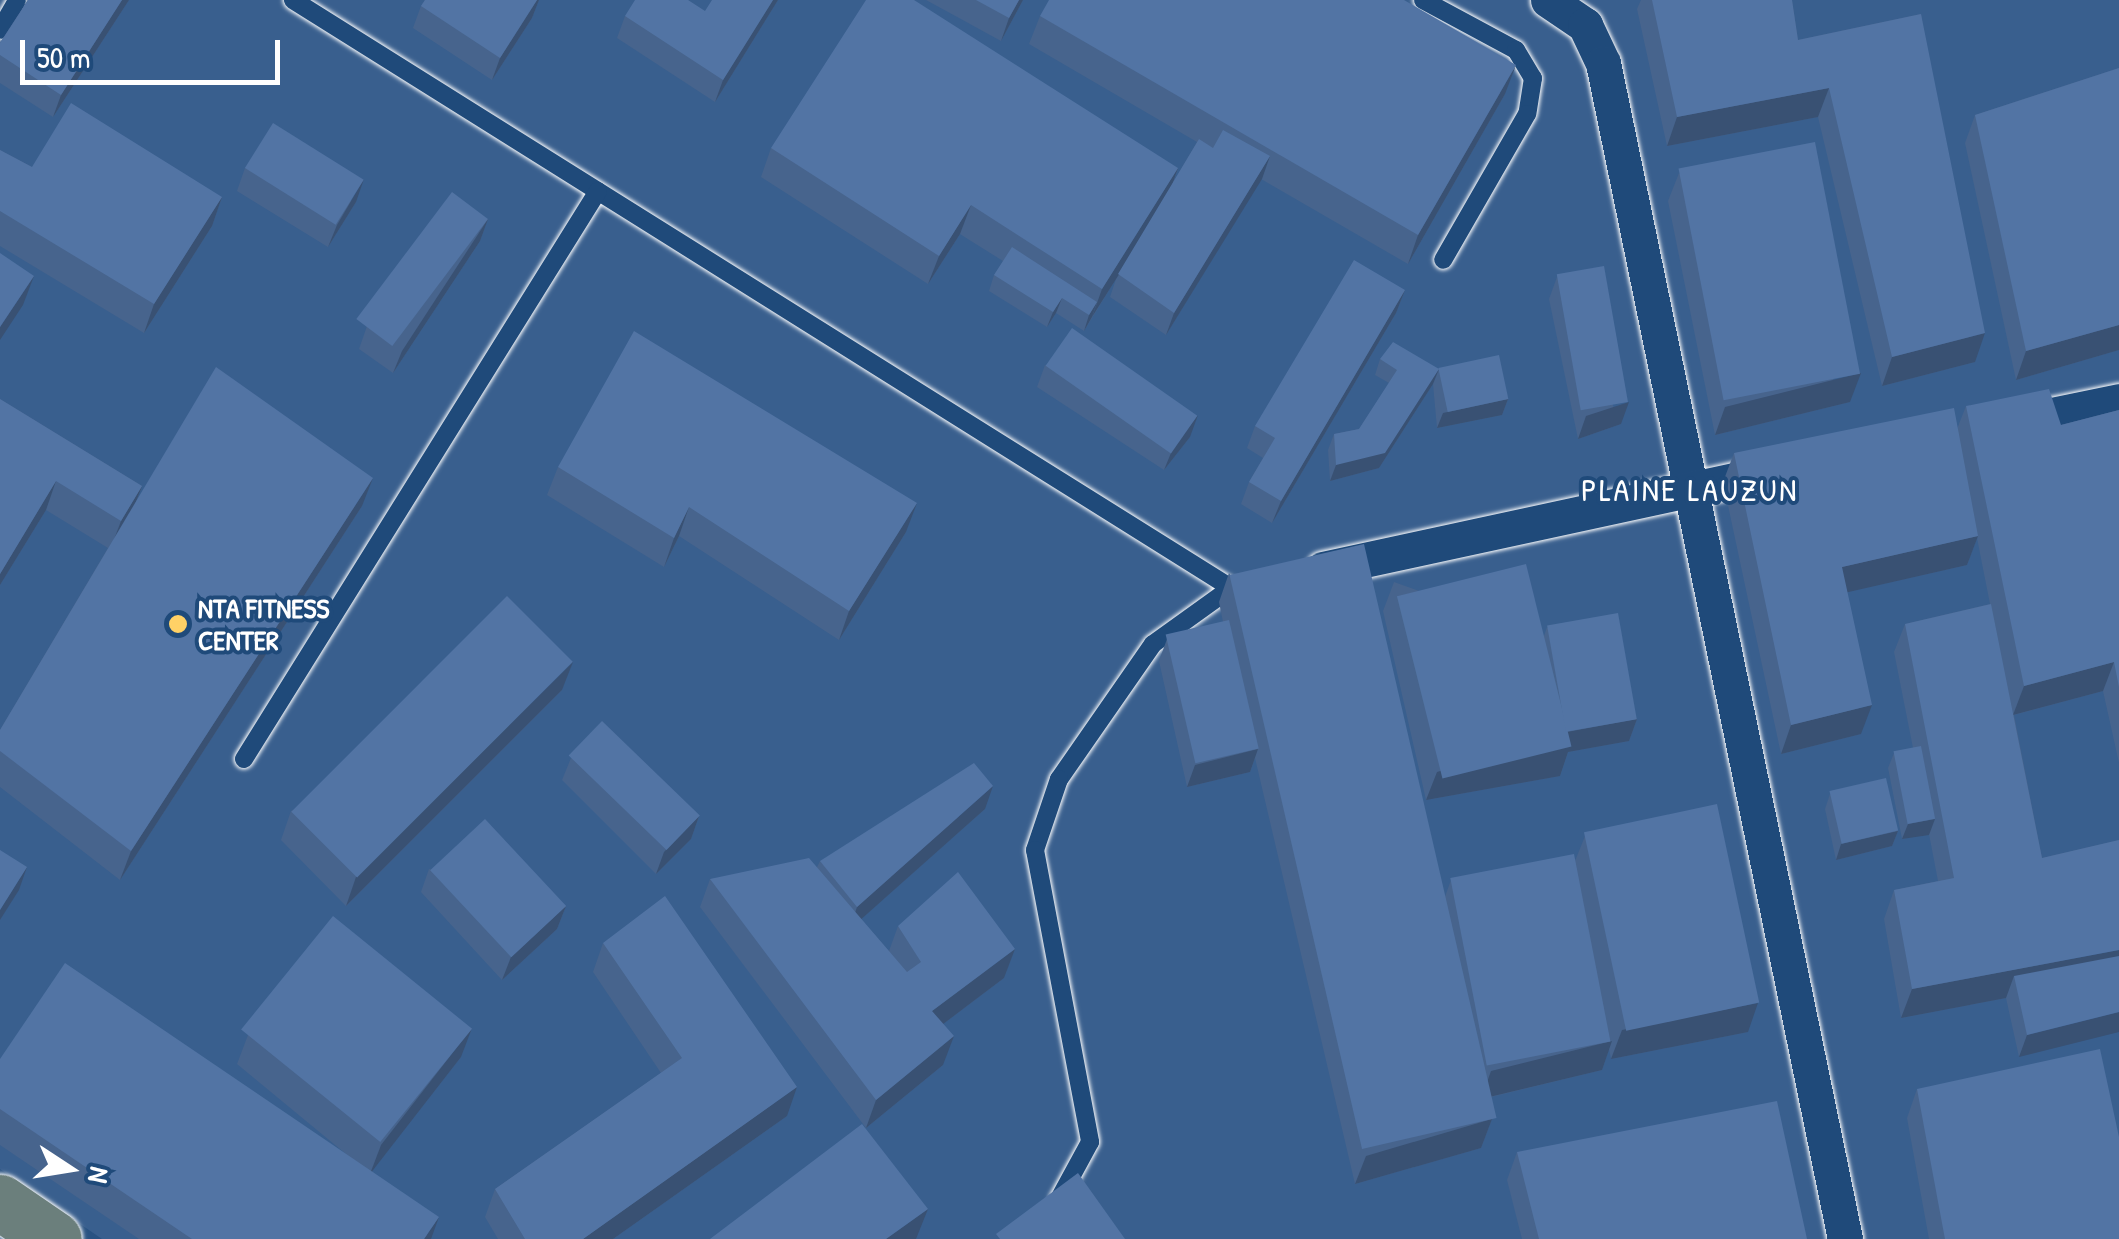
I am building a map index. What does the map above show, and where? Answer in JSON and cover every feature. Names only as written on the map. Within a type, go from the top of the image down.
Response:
[{"type":"highway","points":[[0,1202],[54,1239]]},
{"type":"street","points":[[1548,0],[1590,12],[1603,63],[1845,1239]]},
{"type":"street","points":[[1972,431],[2119,400]]},
{"type":"street","points":[[1231,588],[1796,467]]},
{"type":"lane","points":[[0,30],[17,0]]},
{"type":"lane","points":[[294,0],[1231,588],[1152,644],[1059,779],[1035,850],[1090,1142],[1058,1202],[1045,1211]]},
{"type":"lane","points":[[1423,0],[1516,50],[1534,78],[1527,114],[1443,260]]},
{"type":"lane","points":[[244,759],[598,191]]},
{"type":"shaded area","points":[[0,0],[2119,0],[2119,1239],[102,1239],[0,1169]]},
{"type":"building","points":[[28,0],[122,0],[61,95],[0,55],[0,43]]},
{"type":"building","points":[[425,0],[537,0],[500,58],[421,6]]},
{"type":"building","points":[[635,0],[688,0],[705,11],[712,0],[773,0],[723,80],[625,16]]},
{"type":"building","points":[[866,0],[914,0],[1178,168],[1102,289],[971,205],[939,256],[771,148]]},
{"type":"building","points":[[976,0],[1019,0],[1009,18]]},
{"type":"building","points":[[1049,0],[1404,0],[1516,65],[1418,235],[1040,16]]},
{"type":"building","points":[[1652,0],[1792,0],[1798,40],[1921,14],[1985,333],[1892,357],[1829,88],[1677,117]]},
{"type":"building","points":[[2119,68],[2119,325],[2026,351],[1975,115]]},
{"type":"building","points":[[71,103],[222,197],[154,304],[0,211],[0,150],[32,167]]},
{"type":"building","points":[[273,123],[364,180],[336,225],[245,168]]},
{"type":"building","points":[[1223,130],[1270,156],[1174,313],[1118,274],[1199,139],[1213,148]]},
{"type":"building","points":[[1815,142],[1860,374],[1724,400],[1679,169]]},
{"type":"building","points":[[452,192],[488,219],[392,346],[356,319]]},
{"type":"building","points":[[1012,247],[1097,302],[1089,315],[1062,298],[1053,312],[994,275]]},
{"type":"building","points":[[0,253],[34,276],[0,327]]},
{"type":"building","points":[[1354,260],[1405,290],[1281,501],[1249,482],[1275,438],[1255,426]]},
{"type":"building","points":[[1604,266],[1628,402],[1581,410],[1557,274]]},
{"type":"building","points":[[1072,328],[1197,416],[1171,453],[1046,366]]},
{"type":"building","points":[[634,331],[917,503],[849,611],[689,507],[674,538],[558,467]]},
{"type":"building","points":[[1393,342],[1439,369],[1385,453],[1336,465],[1334,434],[1359,429],[1397,370],[1380,359]]},
{"type":"building","points":[[1499,355],[1508,399],[1448,412],[1438,368]]},
{"type":"building","name":"NTA FITNESS CENTER","points":[[216,367],[373,478],[131,851],[0,751],[0,730]]},
{"type":"building","points":[[2049,389],[2061,425],[2119,410],[2119,687],[2114,662],[2024,686],[1966,406]]},
{"type":"building","points":[[0,399],[142,486],[121,521],[56,481],[0,574]]},
{"type":"building","points":[[1954,408],[1978,536],[1842,567],[1872,705],[1791,725],[1734,453]]},
{"type":"building","points":[[1364,544],[1496,1118],[1362,1149],[1230,575]]},
{"type":"building","points":[[1526,564],[1571,746],[1442,779],[1397,596]]},
{"type":"building","points":[[507,596],[573,662],[357,877],[291,812]]},
{"type":"building","points":[[1991,604],[2042,858],[2119,840],[2119,950],[1912,989],[1894,890],[1954,878],[1905,624]]},
{"type":"building","points":[[1618,613],[1637,719],[1566,732],[1547,626]]},
{"type":"building","points":[[1229,620],[1259,749],[1195,763],[1166,635]]},
{"type":"building","points":[[602,721],[700,815],[666,850],[569,756]]},
{"type":"building","points":[[1921,746],[1935,819],[1908,824],[1894,751]]},
{"type":"building","points":[[974,763],[993,786],[857,907],[820,861]]},
{"type":"building","points":[[1886,778],[1898,831],[1842,844],[1829,791]]},
{"type":"building","points":[[1717,804],[1759,1003],[1626,1031],[1584,832]]},
{"type":"building","points":[[485,819],[566,906],[511,957],[430,870]]},
{"type":"building","points":[[0,850],[27,867],[0,910]]},
{"type":"building","points":[[1574,854],[1610,1041],[1487,1066],[1450,878]]},
{"type":"building","points":[[809,858],[907,972],[921,962],[898,926],[958,872],[1015,949],[932,1011],[954,1036],[876,1100],[710,879]]},
{"type":"building","points":[[665,896],[797,1087],[583,1239],[525,1239],[495,1189],[682,1058],[603,943]]},
{"type":"building","points":[[333,916],[472,1029],[380,1142],[241,1029]]},
{"type":"building","points":[[2119,956],[2119,1012],[2027,1035],[2014,976]]},
{"type":"building","points":[[65,963],[439,1217],[424,1239],[192,1239],[0,1109],[0,1059]]},
{"type":"building","points":[[2100,1049],[2119,1137],[2119,1239],[1945,1239],[1917,1089]]},
{"type":"building","points":[[1777,1101],[1807,1239],[1539,1239],[1517,1152]]},
{"type":"building","points":[[862,1124],[928,1209],[886,1239],[710,1239]]},
{"type":"building","points":[[1078,1173],[1125,1239],[1000,1239],[996,1234]]},
{"type":"place","name":"NTA FITNESS CENTER","points":[[178,624]]},
{"type":"district","name":"PLAINE LAUZUN","points":[[1690,490]]}]
